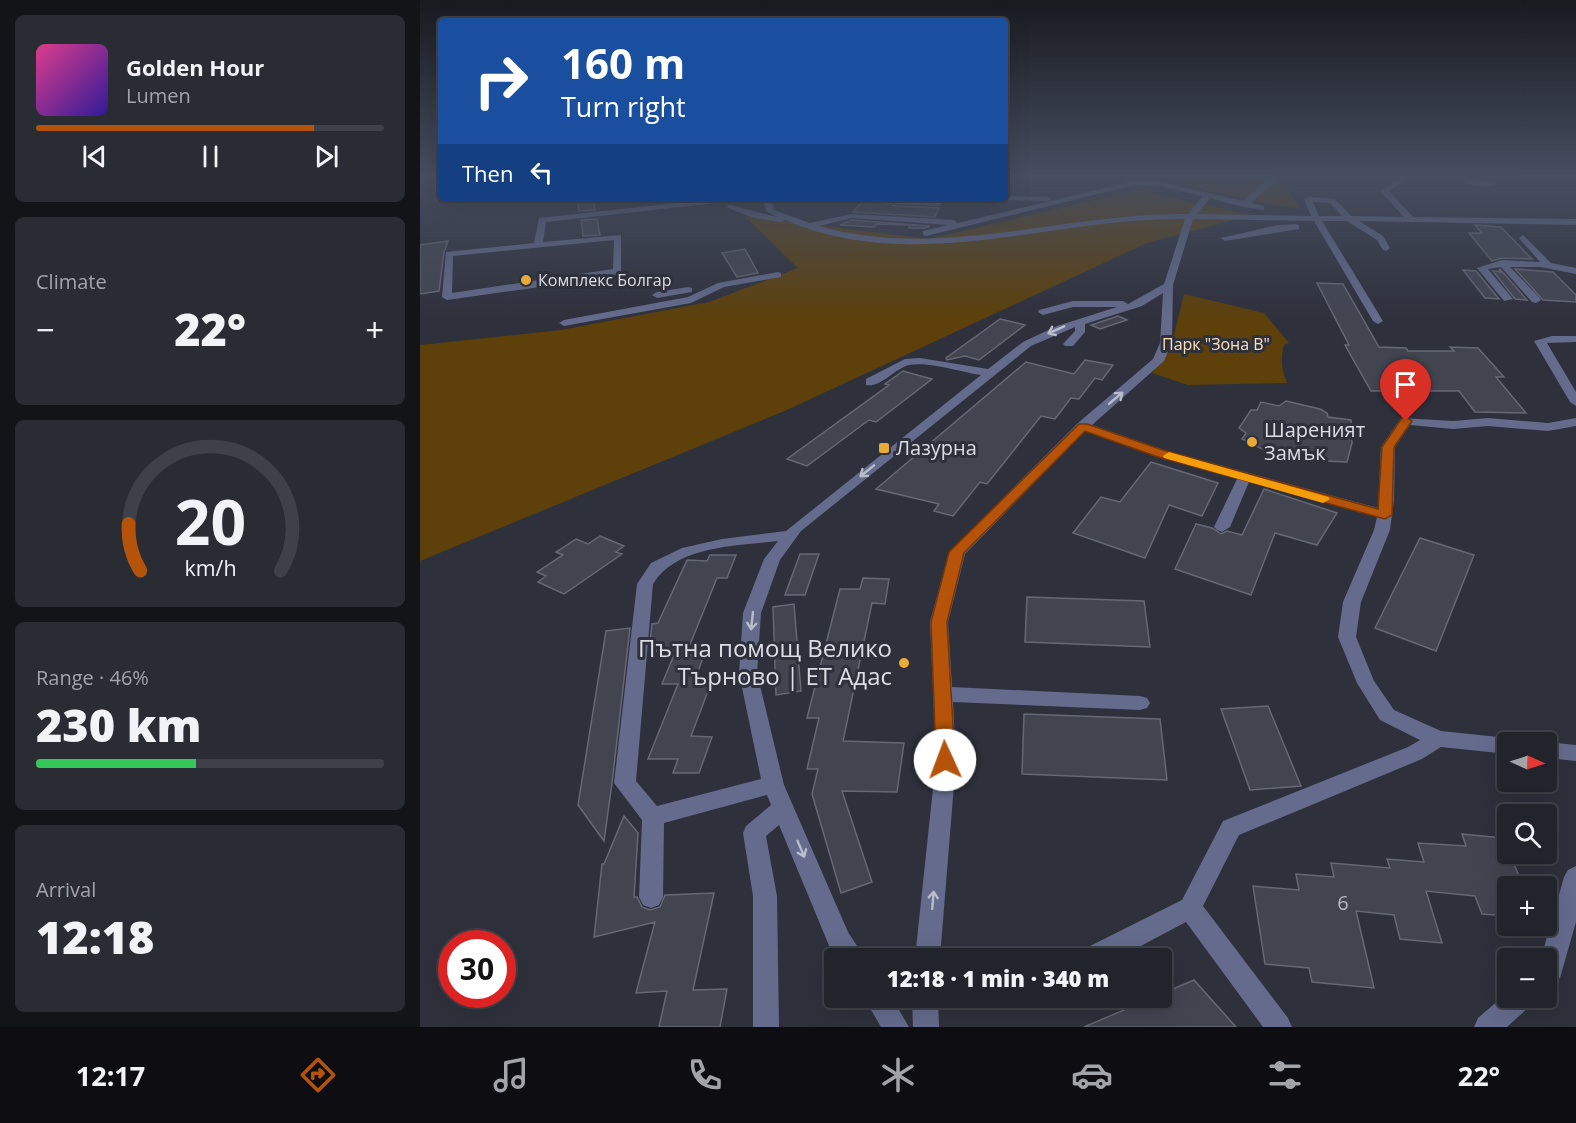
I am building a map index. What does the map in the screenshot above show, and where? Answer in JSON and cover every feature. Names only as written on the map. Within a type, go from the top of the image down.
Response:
[{"type":"street","points":[[538,245],[541,225]]},
{"type":"street","points":[[805,225],[878,239],[944,242],[980,239],[1067,225]]},
{"type":"street","points":[[926,233],[960,225]]},
{"type":"street","points":[[928,948],[945,760],[939,622],[957,552],[1083,426],[1148,371],[1163,353],[1166,343],[1168,285],[1187,225]]},
{"type":"street","points":[[1225,238],[1304,225]]},
{"type":"street","points":[[1321,225],[1378,321]]},
{"type":"street","points":[[1358,225],[1380,238],[1386,248]]},
{"type":"street","points":[[618,237],[618,271],[447,297],[449,254],[538,245],[618,237]]},
{"type":"street","points":[[1523,238],[1546,263]]},
{"type":"street","points":[[1502,263],[1536,300]]},
{"type":"street","points":[[1508,299],[1482,268],[1502,263],[1546,263],[1576,271]]},
{"type":"street","points":[[657,295],[778,275]]},
{"type":"street","points":[[564,323],[691,300],[721,285]]},
{"type":"street","points":[[845,948],[839,940],[773,784],[748,673],[752,613],[772,559],[796,528],[1027,344],[1061,328],[1138,304],[1168,285]]},
{"type":"street","points":[[1043,312],[1073,304],[1138,304]]},
{"type":"street","points":[[1069,344],[1080,332],[1080,322]]},
{"type":"street","points":[[1576,339],[1540,341],[1576,402]]},
{"type":"street","points":[[870,382],[906,362],[920,361],[989,373]]},
{"type":"street","points":[[1497,745],[1438,739],[1387,716],[1366,683],[1347,637],[1352,602],[1382,530],[1385,515],[1388,447],[1406,421],[1453,425],[1488,422],[1548,427],[1576,422]]},
{"type":"street","points":[[1083,426],[1159,453],[1385,515]]},
{"type":"street","points":[[1222,527],[1244,478]]},
{"type":"street","points":[[651,897],[653,817],[625,783],[645,584],[657,566],[692,551],[726,543],[790,535]]},
{"type":"street","points":[[942,694],[1140,704]]},
{"type":"street","points":[[1112,948],[1190,908],[1231,828],[1415,753],[1438,739]]},
{"type":"street","points":[[1557,751],[1576,753]]},
{"type":"street","points":[[653,817],[773,784]]},
{"type":"street","points":[[766,1027],[765,896],[754,833],[783,808]]},
{"type":"street","points":[[1557,948],[1576,877]]},
{"type":"street","points":[[1190,908],[1279,1027]]},
{"type":"street","points":[[884,1008],[896,1027]]},
{"type":"street","points":[[926,1008],[926,1027]]},
{"type":"street","points":[[1487,1027],[1509,1008]]},
{"type":"green space","points":[[753,225],[816,225],[929,239],[989,225],[1215,225],[1147,243],[787,410],[420,561],[420,345],[561,330],[709,302],[798,268]]},
{"type":"green space","name":"Парк \"Зона В\"","points":[[1184,294],[1264,313],[1289,343],[1284,345],[1282,355],[1287,383],[1188,385],[1152,373],[1170,351]]},
{"type":"building","points":[[582,225],[598,225],[600,235],[583,236]]},
{"type":"building","points":[[840,225],[876,225],[874,227]]},
{"type":"building","points":[[908,225],[916,225],[930,226],[909,228],[910,225]]},
{"type":"building","points":[[1475,225],[1501,227],[1532,259],[1502,258],[1492,261],[1469,233],[1482,233]]},
{"type":"building","points":[[448,241],[444,252],[439,291],[420,294],[420,245]]},
{"type":"building","points":[[745,249],[758,273],[737,277],[722,253]]},
{"type":"building","points":[[1500,269],[1527,300],[1515,299],[1493,271],[1501,272]]},
{"type":"building","points":[[1515,269],[1553,272],[1576,295],[1576,302],[1543,300]]},
{"type":"building","points":[[1463,270],[1476,271],[1499,299],[1485,298]]},
{"type":"building","points":[[1317,283],[1343,284],[1379,347],[1406,348],[1408,351],[1454,351],[1450,347],[1478,348],[1504,377],[1496,377],[1526,413],[1475,412],[1459,391],[1371,391],[1345,345],[1349,345]]},
{"type":"building","points":[[1118,316],[1127,320],[1100,329],[1091,325]]},
{"type":"building","points":[[1000,319],[1025,325],[979,360],[965,356],[947,360],[946,358]]},
{"type":"building","points":[[1085,360],[1113,365],[1102,380],[1095,378],[1079,399],[1071,398],[1055,419],[1041,416],[987,484],[980,482],[953,516],[934,511],[939,504],[876,489],[1026,362],[1074,374]]},
{"type":"building","points":[[903,371],[932,379],[876,422],[869,420],[807,466],[787,459],[889,385],[885,384]]},
{"type":"building","points":[[1286,401],[1320,409],[1327,413],[1328,417],[1351,420],[1352,443],[1347,462],[1274,455],[1242,439],[1246,433],[1239,428],[1251,410],[1257,410],[1261,402],[1279,406]]},
{"type":"building","points":[[1151,462],[1218,483],[1202,516],[1169,505],[1145,558],[1073,533],[1101,497],[1120,502]]},
{"type":"building","points":[[1264,489],[1337,513],[1317,545],[1275,533],[1251,595],[1175,569],[1196,524],[1212,528],[1221,534],[1227,531],[1242,535]]},
{"type":"building","points":[[600,536],[624,546],[616,552],[622,554],[564,594],[538,582],[546,576],[537,572],[563,555],[556,552],[576,539],[588,544]]},
{"type":"building","points":[[1420,538],[1474,555],[1436,651],[1375,628]]},
{"type":"building","points":[[800,554],[819,554],[805,595],[785,595]]},
{"type":"building","points":[[710,555],[736,555],[727,578],[717,578],[687,652],[649,651],[652,624],[658,623],[687,560],[707,561]]},
{"type":"building","points":[[863,578],[889,579],[885,604],[872,603],[843,741],[904,743],[897,792],[842,791],[872,882],[841,893],[812,794],[818,769],[807,769],[819,718],[807,718],[840,589],[860,589]]},
{"type":"building","points":[[1027,597],[1144,601],[1150,647],[1025,642]]},
{"type":"building","points":[[794,604],[801,691],[776,695],[773,607]]},
{"type":"building","points":[[630,628],[604,841],[578,805],[606,631]]},
{"type":"building","points":[[674,655],[704,655],[694,682],[711,683],[691,736],[712,737],[699,773],[673,773],[678,759],[648,759],[678,684],[662,684]]},
{"type":"building","points":[[1268,706],[1301,786],[1250,790],[1221,709]]},
{"type":"building","points":[[1024,714],[1160,719],[1167,780],[1022,774]]},
{"type":"building","points":[[624,816],[638,833],[634,897],[637,897],[642,907],[650,910],[660,907],[665,895],[714,893],[693,990],[727,989],[720,1027],[659,1027],[667,991],[636,993],[655,922],[594,937],[602,864],[604,864]]},
{"type":"building","points":[[1462,834],[1497,837],[1497,864],[1514,864],[1519,876],[1497,876],[1497,915],[1482,914],[1475,896],[1426,891],[1442,943],[1400,939],[1394,915],[1356,911],[1374,988],[1312,982],[1309,968],[1265,964],[1253,886],[1299,890],[1296,874],[1334,877],[1331,863],[1390,868],[1387,859],[1424,862],[1418,843],[1466,846]]},
{"type":"building","points":[[1194,980],[1236,1027],[1084,1027],[1129,1008],[1172,1008],[1172,989]]},
{"type":"slow traffic","points":[[1169,456],[1323,499]]},
{"type":"place","name":"Комплекс Болгар","points":[[526,280]]},
{"type":"place","name":"Шареният Замък","points":[[1252,442]]},
{"type":"place","name":"Лазурна","points":[[884,448]]},
{"type":"place","name":"Пътна помощ Велико Търново | ЕТ Адас","points":[[904,663]]},
{"type":"route","points":[[945,760],[939,622],[957,552],[1083,426],[1159,453],[1229,474],[1385,515],[1388,447],[1406,421]]}]
